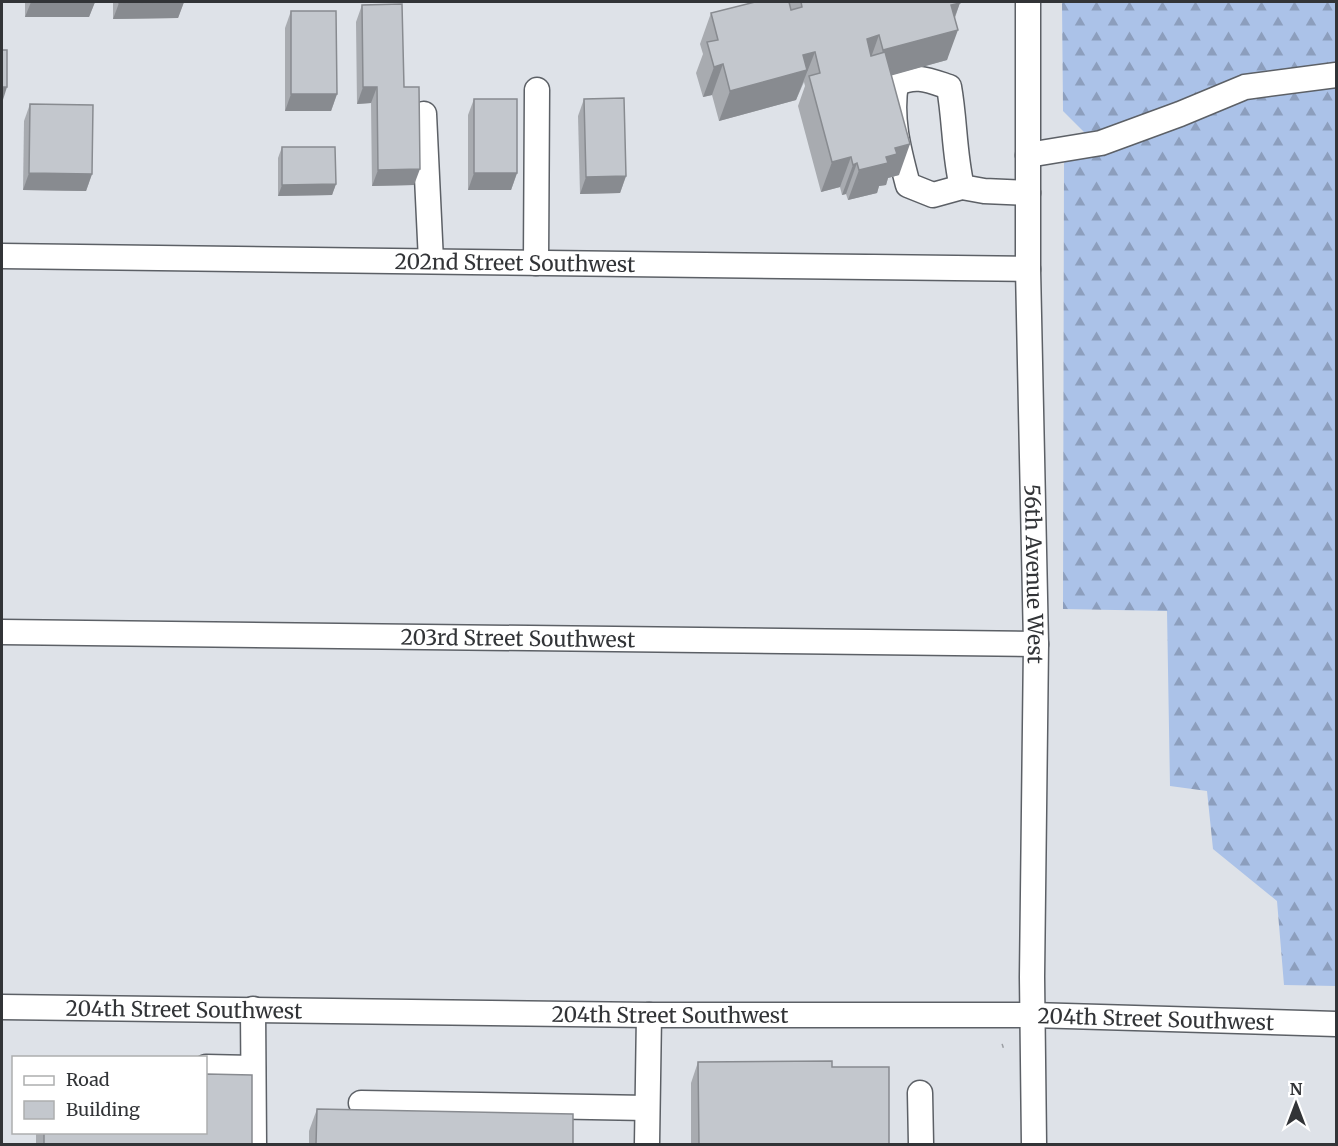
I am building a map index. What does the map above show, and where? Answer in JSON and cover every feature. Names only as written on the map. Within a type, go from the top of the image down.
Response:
[{"type":"street","name":"56th Avenue West","points":[[1028,2],[1028,268],[1036,644],[1032,1015],[1034,1144]]},
{"type":"street","points":[[1028,155],[1101,143],[1245,87],[1336,75]]},
{"type":"street","points":[[962,187],[958,171],[949,87],[928,79],[909,78],[896,84],[892,104],[898,146],[908,185],[933,195],[962,187],[984,191],[1028,193]]},
{"type":"street","points":[[536,263],[537,90]]},
{"type":"street","points":[[424,114],[431,261]]},
{"type":"street","name":"202nd Street Southwest","points":[[2,256],[1028,268]]},
{"type":"street","name":"203rd Street Southwest","points":[[2,632],[1036,644]]},
{"type":"street","name":"204th Street Southwest","points":[[2,1007],[650,1015],[1032,1015],[1336,1024]]},
{"type":"street","points":[[253,1010],[254,1144]]},
{"type":"street","points":[[647,1144],[650,1015]]},
{"type":"street","points":[[207,1067],[254,1068]]},
{"type":"street","points":[[920,1093],[921,1144]]},
{"type":"street","points":[[361,1103],[648,1108]]},
{"type":"green space","points":[[1062,2],[1336,2],[1336,986],[1284,985],[1277,901],[1213,849],[1207,791],[1170,786],[1167,611],[1063,609],[1064,163],[1090,138],[1063,111]]},
{"type":"building","points":[[119,2],[184,2],[119,3]]},
{"type":"building","points":[[755,2],[789,2],[791,10],[802,7],[801,2],[960,2],[951,5],[958,30],[883,50],[879,35],[867,39],[871,56],[885,52],[910,144],[895,148],[897,154],[886,157],[888,163],[859,170],[857,163],[853,165],[851,157],[832,162],[809,76],[820,73],[815,52],[803,55],[807,70],[730,91],[723,64],[714,67],[707,42],[718,40],[711,13]]},
{"type":"building","points":[[402,4],[404,87],[419,87],[420,169],[378,170],[377,87],[363,87],[362,5]]},
{"type":"building","points":[[291,11],[336,11],[337,94],[291,94]]},
{"type":"building","points":[[2,50],[7,50],[7,87],[2,87]]},
{"type":"building","points":[[624,98],[626,176],[586,177],[584,99]]},
{"type":"building","points":[[474,99],[517,99],[517,173],[474,173]]},
{"type":"building","points":[[30,104],[93,105],[92,174],[29,173]]},
{"type":"building","points":[[282,147],[335,147],[336,184],[282,185]]},
{"type":"building","points":[[832,1061],[832,1067],[889,1067],[889,1144],[699,1144],[698,1062]]},
{"type":"building","points":[[207,1074],[252,1075],[252,1144],[44,1144],[44,1134],[207,1134]]},
{"type":"building","points":[[317,1109],[573,1114],[573,1144],[316,1144]]}]
